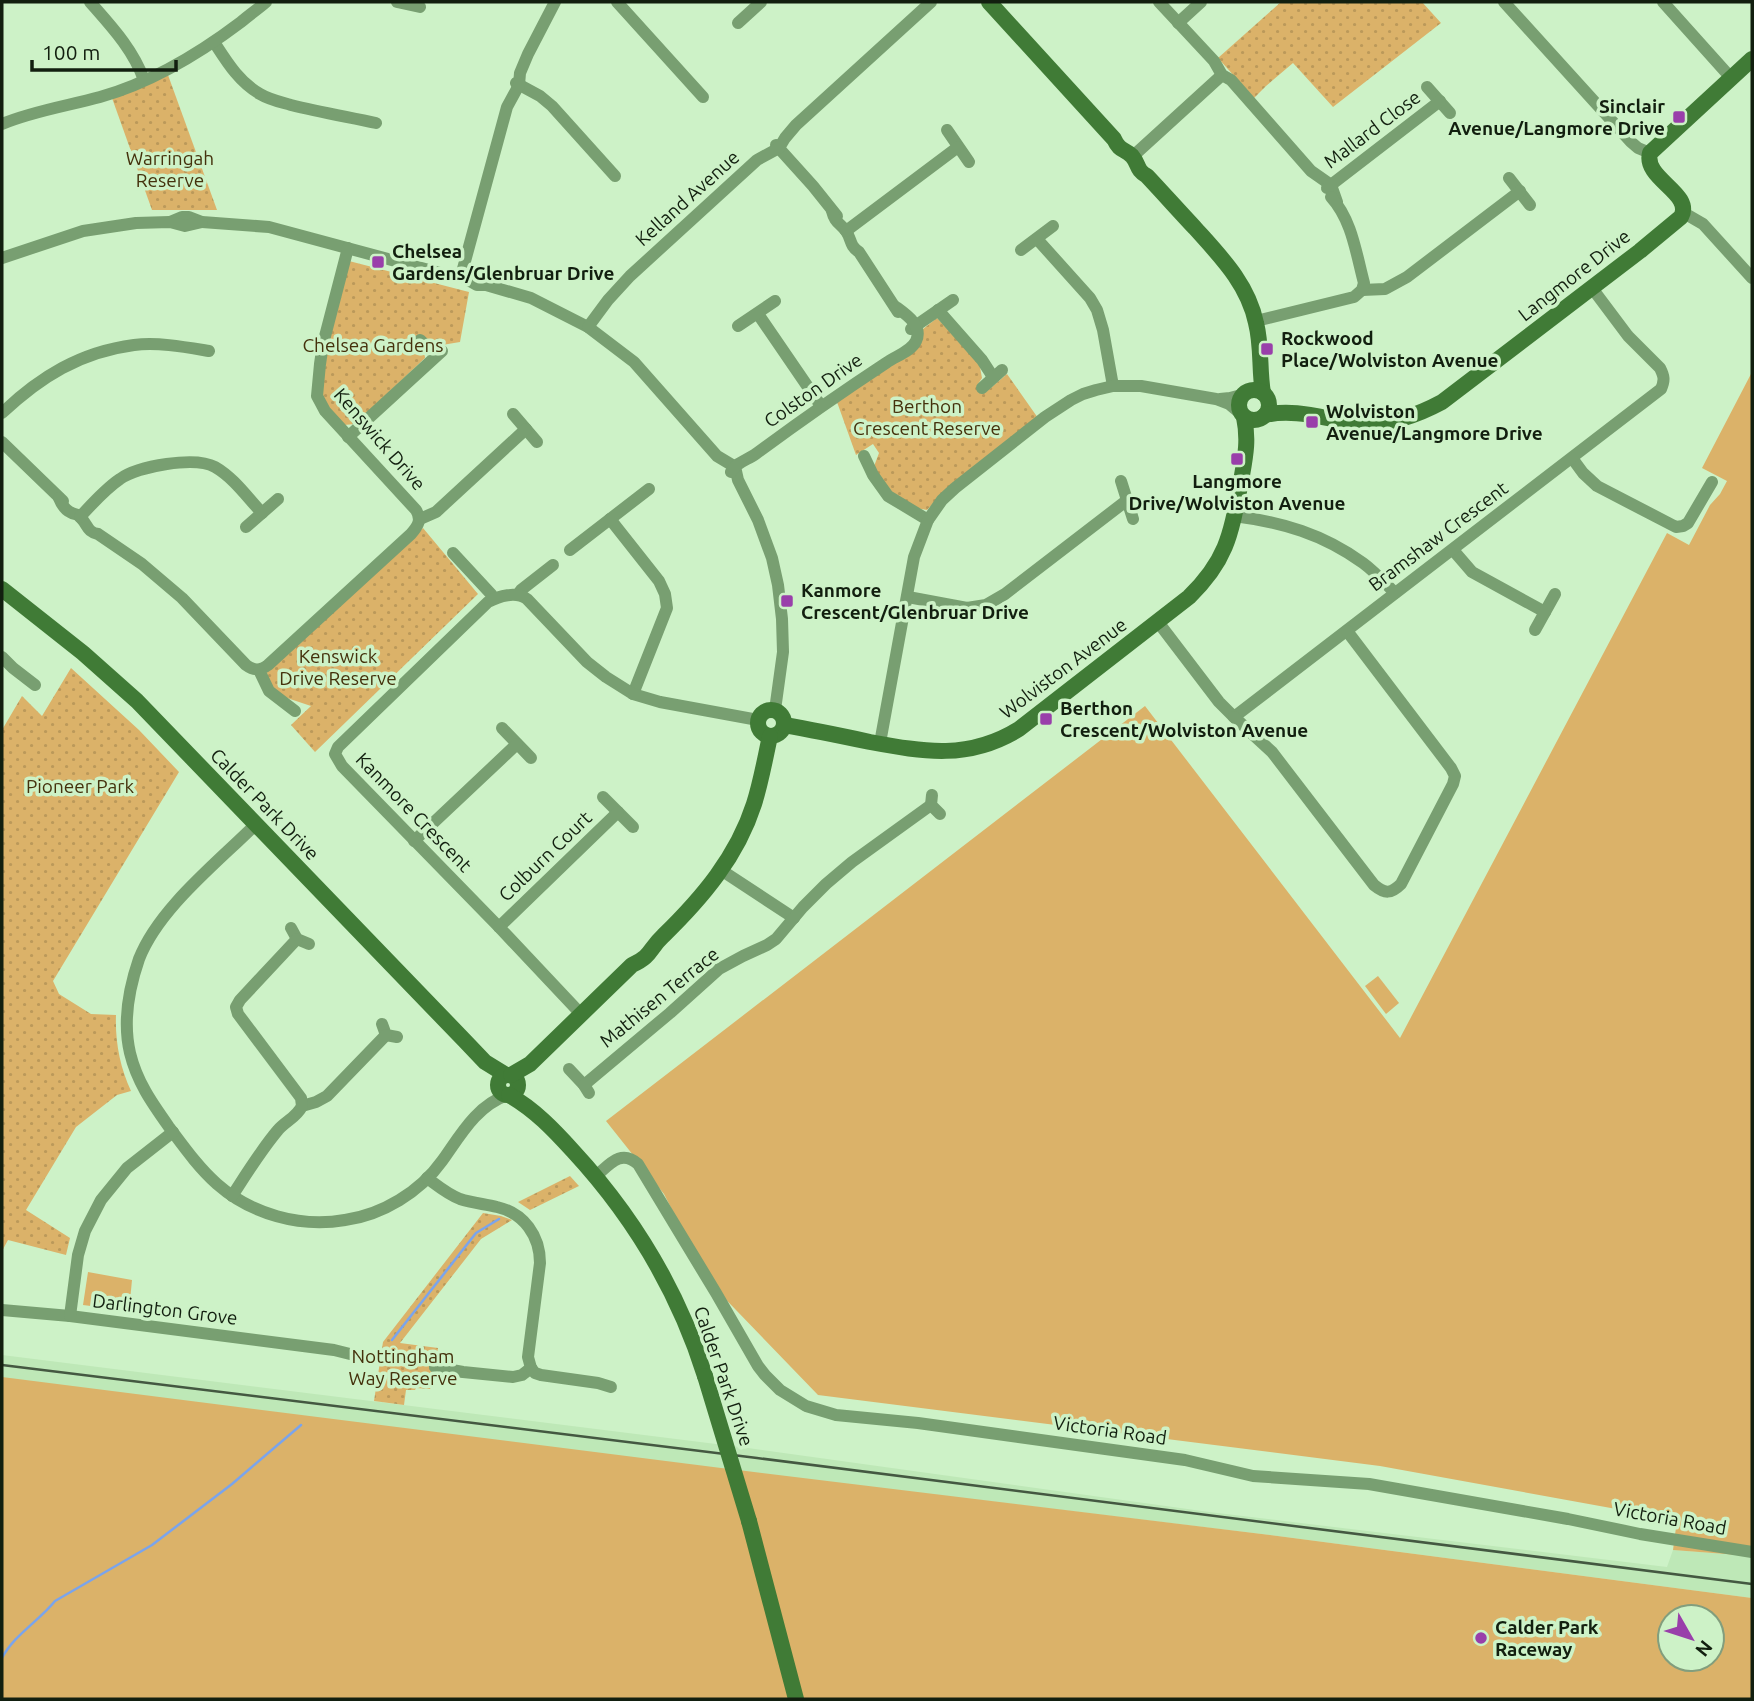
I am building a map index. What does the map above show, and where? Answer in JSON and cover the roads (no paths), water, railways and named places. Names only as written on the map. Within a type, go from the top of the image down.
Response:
[{"type":"street","points":[[90,2],[119,35],[141,70],[144,80]]},
{"type":"street","points":[[2,124],[102,96],[144,80],[215,42],[265,2]]},
{"type":"street","points":[[397,2],[420,7]]},
{"type":"street","points":[[462,274],[507,107],[505,101],[517,84],[517,68],[528,54],[555,2]]},
{"type":"street","points":[[617,2],[703,97]]},
{"type":"street","points":[[738,23],[761,2]]},
{"type":"street","name":"Kelland Avenue","points":[[588,327],[630,276],[757,160],[765,149],[777,146],[781,135],[787,129],[796,125],[931,2]]},
{"type":"street","points":[[989,2],[1121,150],[1134,155]]},
{"type":"street","points":[[1159,2],[1217,65],[1220,77],[1238,90],[1317,181],[1329,186],[1332,200],[1337,202],[1351,230],[1364,283],[1362,290],[1354,297],[1256,321]]},
{"type":"street","points":[[1178,23],[1201,2]]},
{"type":"street","points":[[1663,2],[1732,79]]},
{"type":"street","points":[[1510,4],[1631,142],[1650,153]]},
{"type":"street","points":[[215,42],[230,68],[260,94],[299,107],[376,123]]},
{"type":"street","points":[[1752,59],[1650,153],[1649,163],[1682,201],[1684,213],[1703,224],[1752,278]]},
{"type":"street","points":[[1134,155],[1220,77]]},
{"type":"street","points":[[517,84],[552,106],[615,176]]},
{"type":"street","name":"Mallard Close","points":[[1427,87],[1450,113]]},
{"type":"street","name":"Mallard Close","points":[[1329,186],[1440,101]]},
{"type":"street","points":[[947,130],[969,162]]},
{"type":"street","points":[[777,146],[813,186],[832,211],[834,219],[848,230],[853,248],[859,252],[908,324],[913,327],[953,300]]},
{"type":"street","points":[[848,230],[958,147]]},
{"type":"street","points":[[1134,155],[1142,173],[1234,272],[1256,321],[1260,369],[1255,394]]},
{"type":"street","points":[[1509,178],[1530,205]]},
{"type":"street","points":[[1362,290],[1385,289],[1407,277],[1520,191]]},
{"type":"street","name":"Langmore Drive","points":[[1255,394],[1292,412],[1358,423],[1378,424],[1423,412],[1442,402],[1592,288],[1684,213]]},
{"type":"street","points":[[2,258],[83,231],[136,223],[170,222],[190,217],[202,222],[269,227],[440,272],[462,274],[486,285],[531,298],[588,327],[634,362],[718,456],[719,462],[733,470],[736,485],[758,520],[768,545],[778,585],[782,619],[783,652],[775,710]]},
{"type":"street","points":[[1021,250],[1053,226]]},
{"type":"street","points":[[1037,239],[1090,298],[1097,310],[1104,330],[1112,386]]},
{"type":"street","name":"Kenswick Drive","points":[[259,670],[268,665],[411,534],[420,519],[416,510],[326,411],[317,396],[323,345],[348,248]]},
{"type":"street","name":"Bramshaw Crescent","points":[[1234,717],[1661,388],[1664,382],[1660,368],[1628,336],[1592,288]]},
{"type":"street","points":[[738,326],[775,301]]},
{"type":"street","points":[[938,310],[997,373],[982,388]]},
{"type":"street","points":[[758,314],[821,406]]},
{"type":"street","name":"Colston Drive","points":[[733,470],[897,355],[909,343],[913,327]]},
{"type":"street","points":[[348,437],[439,353],[420,340]]},
{"type":"street","points":[[2,413],[38,381],[62,367],[108,350],[136,345],[181,346],[209,351]]},
{"type":"street","points":[[880,743],[914,557],[928,520],[942,500],[1045,417],[1083,394],[1112,386],[1141,386],[1216,399],[1229,404],[1253,421],[1264,417],[1269,404],[1255,394],[1216,399]]},
{"type":"street","points":[[1243,415],[1239,410],[1239,401],[1255,394]]},
{"type":"street","name":"Langmore Drive","points":[[1264,417],[1292,412]]},
{"type":"street","points":[[513,414],[537,442]]},
{"type":"street","name":"Wolviston Avenue","points":[[784,725],[921,751],[944,752],[969,749],[1002,738],[1026,723],[1158,622],[1207,580],[1230,536],[1247,443],[1243,415]]},
{"type":"street","name":"Wolviston Avenue","points":[[1247,443],[1264,417]]},
{"type":"street","points":[[420,519],[436,512],[526,429]]},
{"type":"street","points":[[3,440],[59,498],[63,507],[71,513],[81,515]]},
{"type":"street","points":[[865,455],[873,475],[888,496],[928,520]]},
{"type":"street","points":[[1572,458],[1583,474],[1597,486],[1676,527],[1688,523],[1712,482]]},
{"type":"street","points":[[81,515],[119,479],[134,471],[187,461],[215,467],[234,482],[262,513]]},
{"type":"street","points":[[1121,481],[1133,519]]},
{"type":"street","points":[[570,551],[649,489]]},
{"type":"street","points":[[246,527],[278,499]]},
{"type":"street","points":[[908,597],[967,608],[986,605],[1005,594],[1126,501]]},
{"type":"street","points":[[81,515],[85,526],[92,533],[98,534],[142,564],[182,598],[246,665],[259,670],[269,691],[295,711]]},
{"type":"street","points":[[1234,516],[1281,524],[1309,533],[1365,564],[1395,593]]},
{"type":"street","points":[[610,519],[659,581],[667,608],[633,694]]},
{"type":"street","points":[[1452,550],[1472,572],[1545,612]]},
{"type":"street","points":[[453,553],[493,599]]},
{"type":"street","name":"Kanmore Crescent","points":[[553,565],[518,594],[493,599],[477,611],[342,743],[336,750],[336,758],[582,1014]]},
{"type":"street","name":"Calder Park Drive","points":[[2,589],[136,701],[565,1142],[596,1176],[639,1233],[660,1269],[705,1376],[749,1521],[796,1699]]},
{"type":"street","points":[[518,594],[527,599],[587,662],[633,694],[660,702],[758,720]]},
{"type":"street","points":[[1535,630],[1555,594]]},
{"type":"street","points":[[1158,622],[1219,702],[1272,752],[1374,885],[1387,892],[1401,884],[1455,776],[1347,631]]},
{"type":"street","points":[[2,657],[35,685]]},
{"type":"street","points":[[766,710],[775,710],[783,717],[784,725],[781,732],[770,736],[759,729],[758,720],[766,710]]},
{"type":"street","points":[[502,728],[531,758]]},
{"type":"street","points":[[256,824],[166,913],[149,938],[133,981],[129,1001],[130,1050],[137,1076],[148,1097],[201,1168],[217,1184],[232,1196],[270,1214],[308,1222],[336,1222],[379,1210],[409,1193],[428,1178],[466,1127],[488,1104],[632,965],[641,951],[659,940],[691,908],[722,870],[741,837],[760,784],[770,736]]},
{"type":"street","points":[[414,841],[517,744]]},
{"type":"street","name":"Colburn Court","points":[[603,797],[633,827]]},
{"type":"street","name":"Mathisen Terrace","points":[[569,1069],[587,1089],[719,969],[776,939],[815,894],[839,873],[934,805]]},
{"type":"street","name":"Colburn Court","points":[[499,927],[618,812]]},
{"type":"street","points":[[722,870],[793,918]]},
{"type":"street","points":[[232,1196],[269,1141],[281,1126],[298,1114],[302,1106],[301,1098],[238,1014],[236,1007],[299,937]]},
{"type":"street","points":[[302,1106],[327,1096],[388,1032]]},
{"type":"street","name":"Darlington Grove","points":[[173,1132],[127,1168],[101,1200],[85,1231],[78,1255],[70,1316],[350,1354]]},
{"type":"street","name":"Victoria Road","points":[[596,1176],[619,1158],[629,1158],[638,1164],[758,1366],[780,1390],[806,1406],[836,1415],[918,1423],[1185,1460],[1254,1476],[1369,1484],[1752,1552]]},
{"type":"street","points":[[428,1178],[453,1196],[514,1213],[533,1234],[539,1247],[540,1263],[528,1357],[531,1368],[541,1375],[611,1387]]},
{"type":"street","points":[[2,1310],[70,1316]]},
{"type":"street","points":[[435,1367],[513,1377],[522,1375],[531,1368]]},
{"type":"waterway","points":[[392,1340],[476,1233],[499,1219]]},
{"type":"waterway","points":[[2,1658],[13,1642],[55,1601],[152,1545],[232,1484],[301,1425]]},
{"type":"railway","points":[[2,1365],[1752,1584]]},
{"type":"place","name":"Sinclair Avenue/Langmore Drive","points":[[1679,117]]},
{"type":"place","name":"Chelsea Gardens/Glenbruar Drive","points":[[378,262]]},
{"type":"place","name":"Rockwood Place/Wolviston Avenue","points":[[1267,349]]},
{"type":"place","name":"Wolviston Avenue/Langmore Drive","points":[[1312,422]]},
{"type":"place","name":"Langmore Drive/Wolviston Avenue","points":[[1237,459]]},
{"type":"place","name":"Kanmore Crescent/Glenbruar Drive","points":[[787,601]]},
{"type":"place","name":"Berthon Crescent/Wolviston Avenue","points":[[1046,719]]},
{"type":"place","name":"Calder Park Raceway","points":[[1481,1638]]},
{"type":"park label","name":"Warringah Reserve","points":[[170,169]]},
{"type":"park label","name":"Chelsea Gardens","points":[[373,345]]},
{"type":"park label","name":"Berthon Crescent Reserve","points":[[927,417]]},
{"type":"park label","name":"Kenswick Drive Reserve","points":[[338,667]]},
{"type":"park label","name":"Pioneer Park","points":[[80,786]]},
{"type":"park label","name":"Nottingham Way Reserve","points":[[403,1367]]}]
